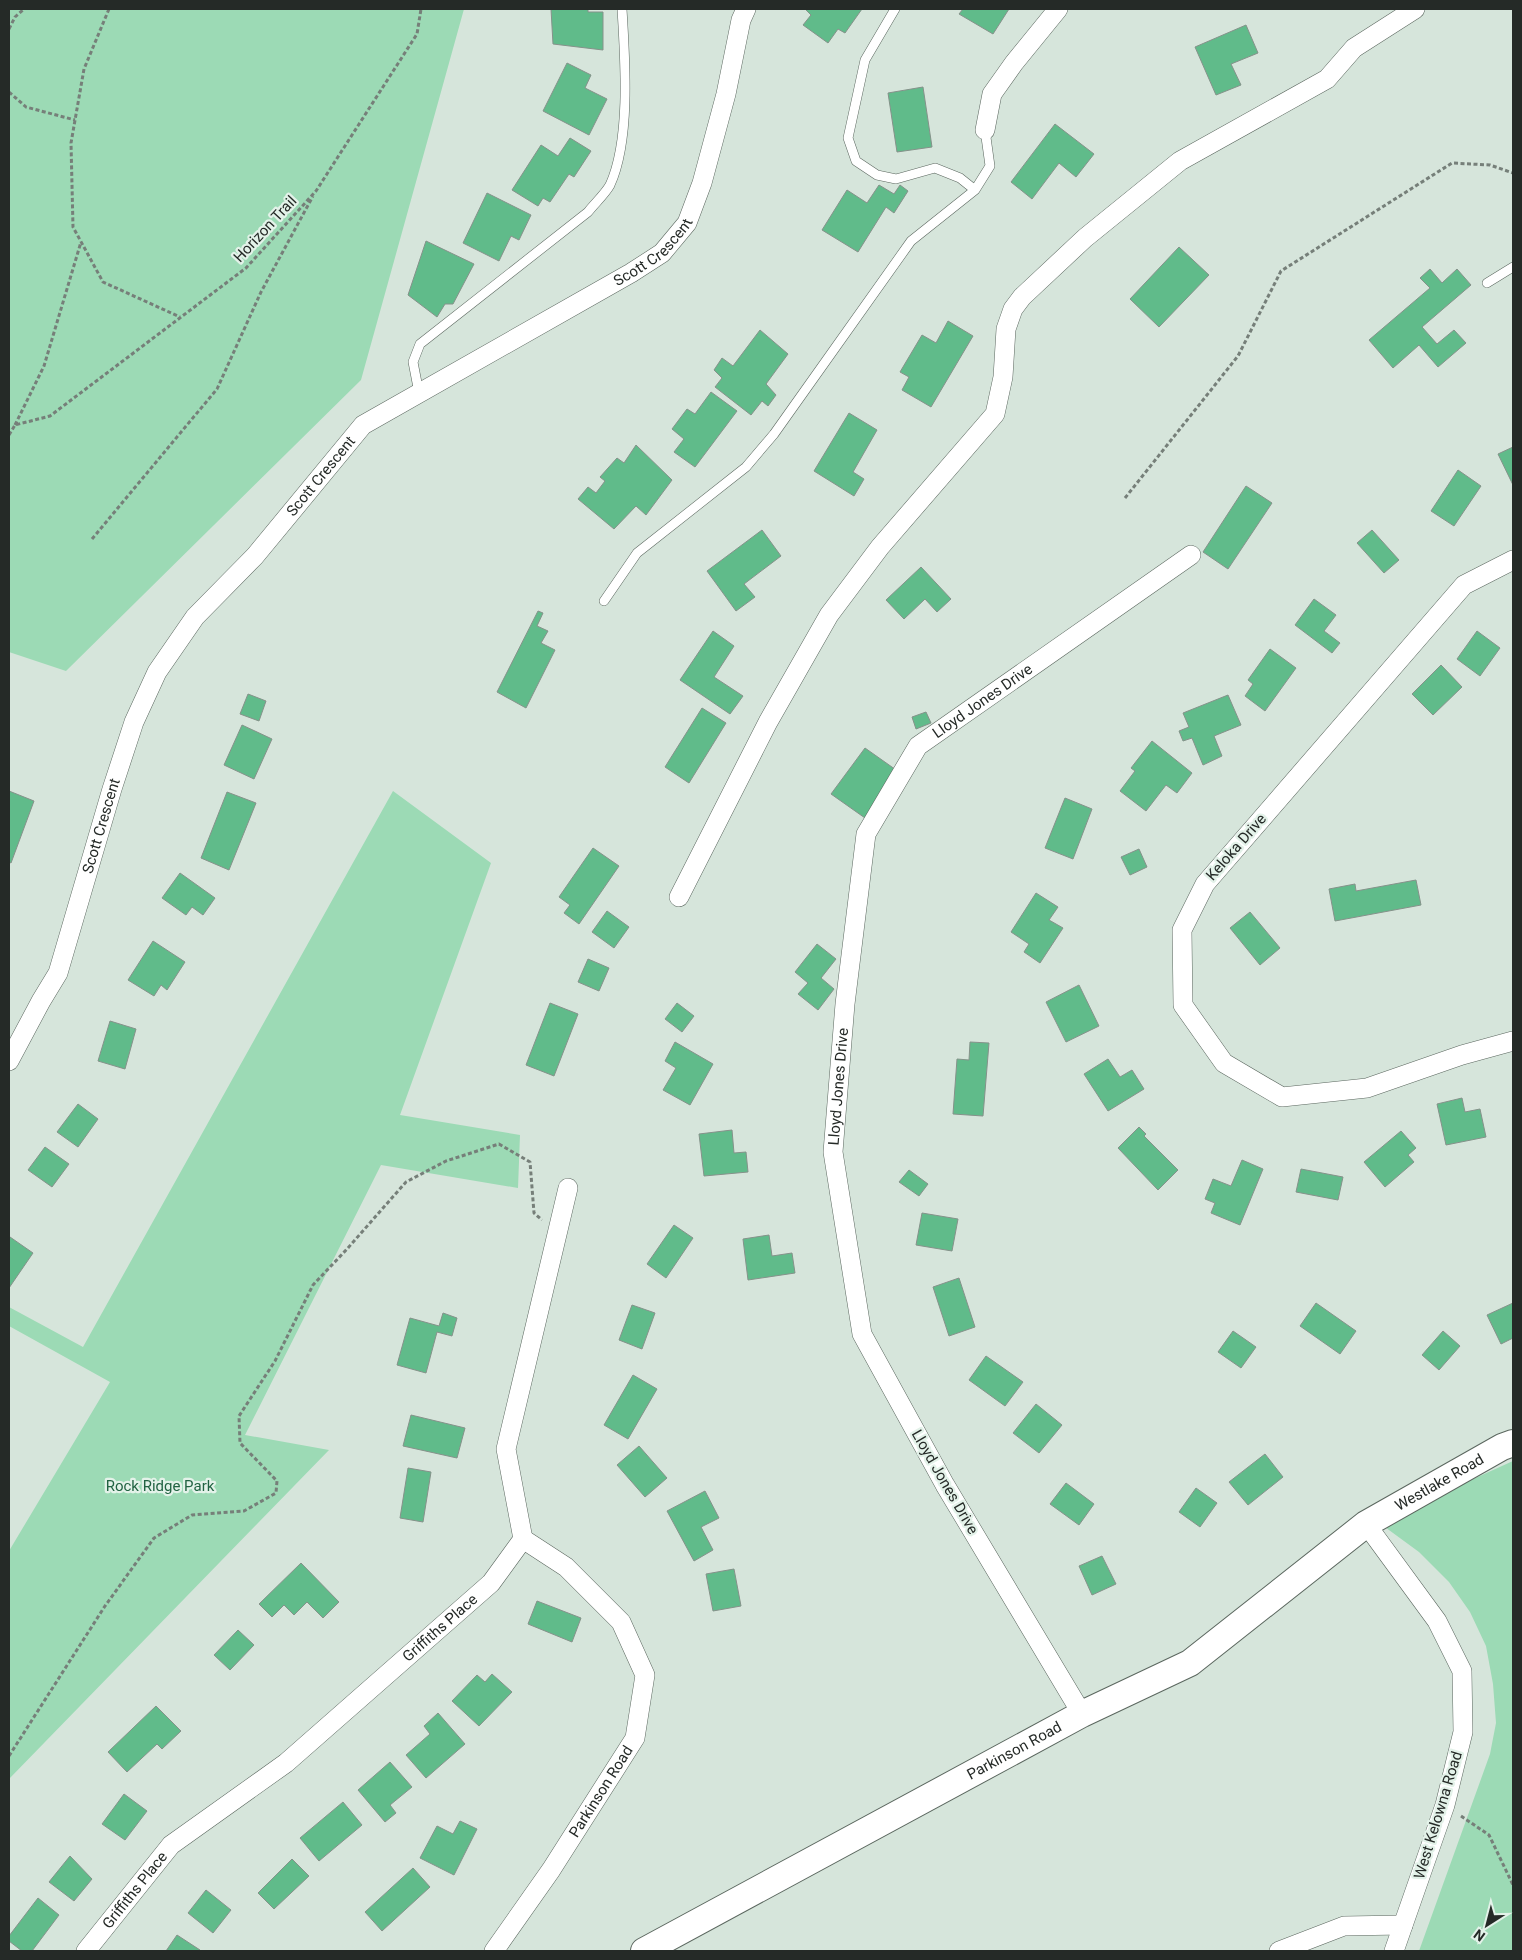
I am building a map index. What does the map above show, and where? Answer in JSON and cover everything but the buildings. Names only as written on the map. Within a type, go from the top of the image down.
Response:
[{"type":"street","name":"Scott Crescent","points":[[9,1062],[58,973],[134,722],[157,672],[195,617],[254,556],[363,425],[631,273],[662,253],[687,223],[702,183],[726,94],[741,20],[746,9]]},
{"type":"street","points":[[985,130],[992,94],[1014,63],[1058,9]]},
{"type":"street","points":[[679,897],[768,722],[829,615],[880,547],[995,414],[1003,377],[1006,329],[1013,310],[1022,297],[1085,238],[1180,161],[1327,79],[1354,48],[1415,9]]},
{"type":"street","name":"Lloyd Jones Drive","points":[[1082,1714],[945,1485],[862,1334],[832,1152],[845,1004],[866,834],[918,746],[1191,555]]},
{"type":"street","name":"Keloka Drive","points":[[1513,560],[1464,586],[1205,884],[1182,930],[1183,1005],[1224,1063],[1282,1097],[1367,1088],[1462,1055],[1513,1041]]},
{"type":"street","points":[[523,1539],[506,1449],[568,1188]]},
{"type":"street","name":"Westlake Road","points":[[1366,1524],[1502,1447],[1513,1443]]},
{"type":"street","name":"Parkinson Road","points":[[644,1951],[1082,1714],[1190,1663],[1366,1524]]},
{"type":"street","name":"West Kelowna Road","points":[[1366,1524],[1437,1621],[1462,1671],[1463,1732],[1445,1805],[1394,1951]]},
{"type":"street","name":"Parkinson Road","points":[[494,1951],[551,1870],[635,1738],[645,1675],[621,1622],[566,1567],[523,1539]]},
{"type":"street","name":"Griffiths Place","points":[[86,1951],[171,1845],[286,1763],[492,1583],[523,1539]]},
{"type":"street","points":[[1280,1951],[1344,1926],[1403,1925]]},
{"type":"lane","points":[[418,393],[413,362],[420,344],[588,212],[609,186],[621,146],[625,68],[622,9]]},
{"type":"lane","points":[[895,9],[865,60],[848,138],[856,161],[877,175],[896,179],[935,168],[960,178],[975,190]]},
{"type":"lane","points":[[604,600],[636,553],[746,467],[774,434],[911,241],[975,190],[990,166],[985,130]]},
{"type":"lane","points":[[1487,283],[1513,267]]},
{"type":"path","points":[[9,29],[15,17],[24,9]]},
{"type":"path","points":[[109,9],[84,69],[71,143],[73,227],[103,282],[180,317]]},
{"type":"path","name":"Horizon Trail","points":[[15,425],[50,416],[246,268],[316,191],[417,34],[421,9]]},
{"type":"path","points":[[9,92],[26,108],[75,120]]},
{"type":"path","points":[[1124,498],[1238,356],[1281,271],[1452,163],[1490,165],[1513,172]]},
{"type":"path","points":[[92,539],[217,389],[261,292],[316,191]]},
{"type":"path","points":[[9,435],[44,366],[81,241]]},
{"type":"path","points":[[9,1756],[90,1630],[154,1538],[192,1515],[244,1511],[276,1493],[277,1481],[240,1443],[239,1416],[275,1361],[313,1285],[406,1182],[446,1161],[499,1144],[530,1162],[534,1213],[557,1234]]},
{"type":"path","points":[[1445,1805],[1489,1835],[1513,1885]]},
{"type":"green space","points":[[9,9],[464,9],[361,380],[66,671],[9,652]]},
{"type":"green space","name":"Rock Ridge Park","points":[[393,791],[491,863],[400,1115],[520,1135],[518,1188],[381,1165],[245,1435],[329,1450],[9,1779],[9,1551],[110,1382],[9,1326],[9,1307],[83,1347]]},
{"type":"green space","points":[[1513,1461],[1513,1951],[1419,1951],[1490,1754],[1496,1723],[1493,1684],[1486,1646],[1470,1612],[1449,1582],[1419,1552],[1378,1522]]}]
